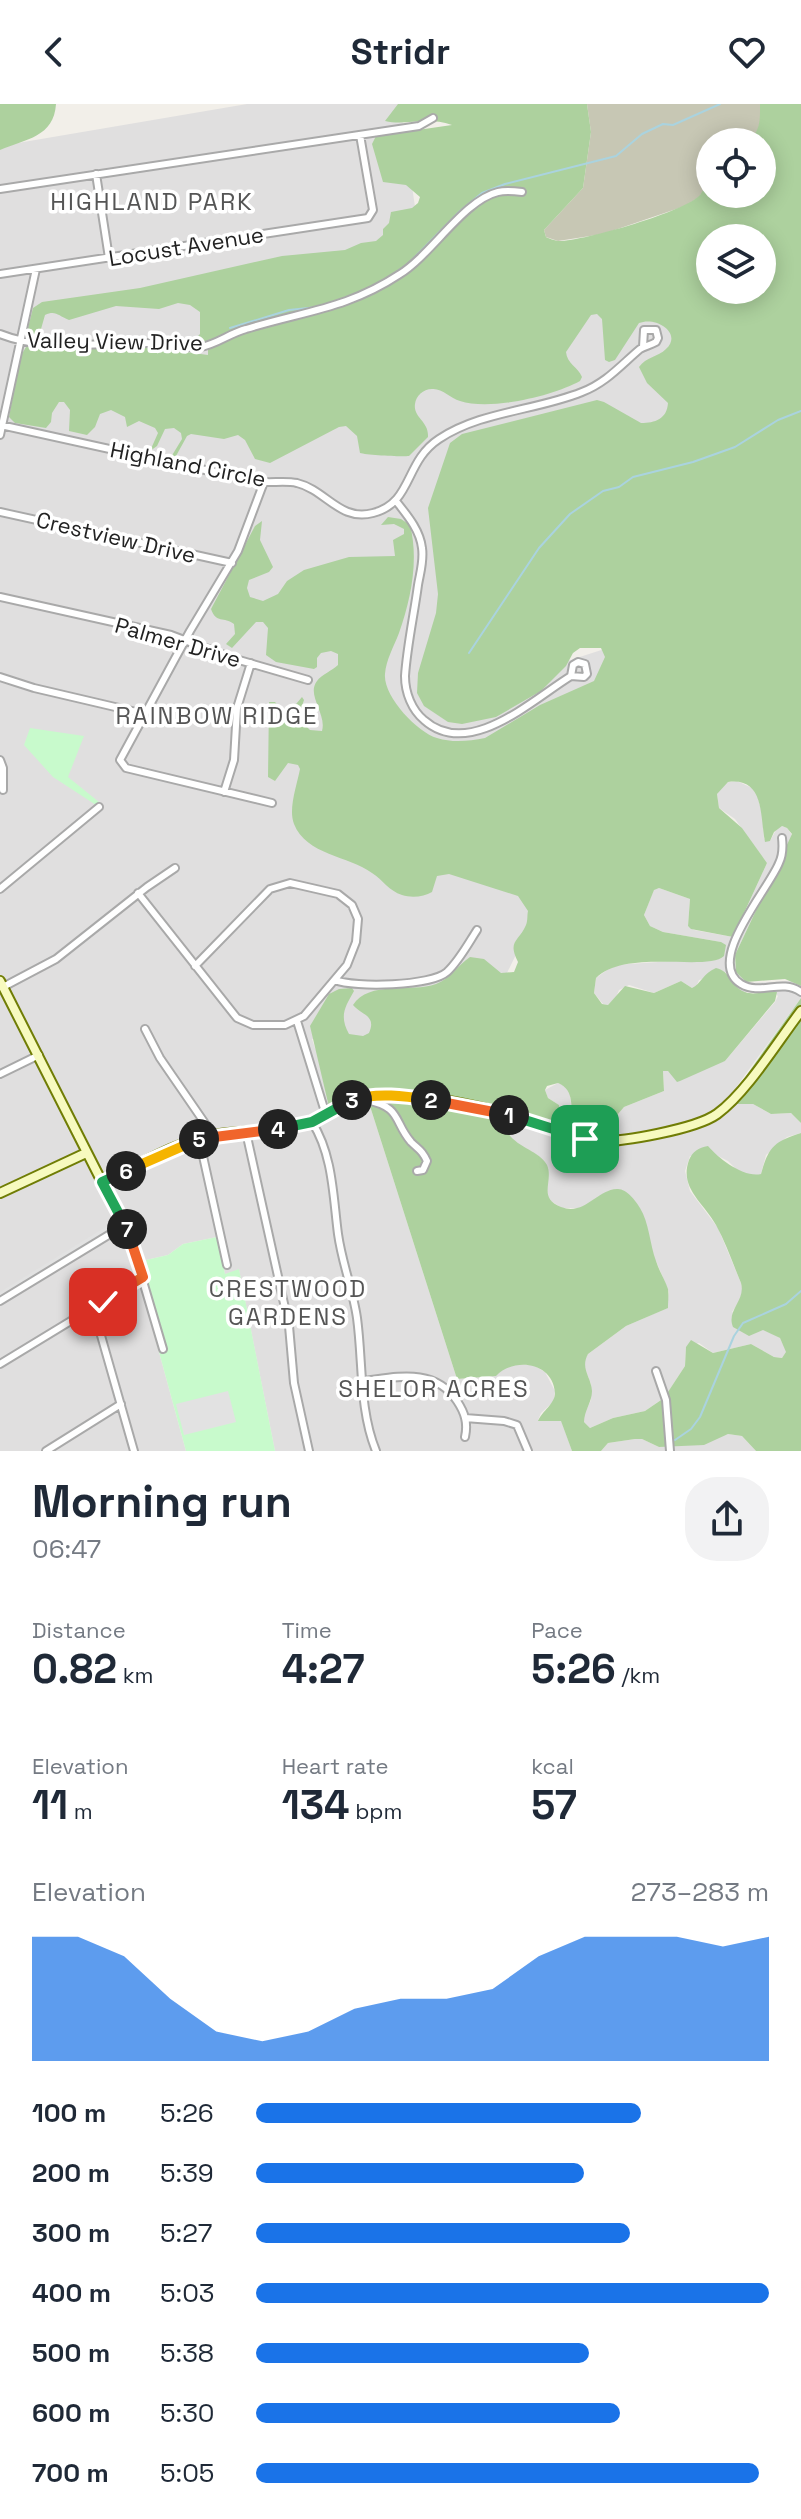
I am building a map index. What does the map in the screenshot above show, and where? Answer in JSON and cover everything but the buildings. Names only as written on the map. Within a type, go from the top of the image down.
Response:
[{"type":"street","points":[[0,189],[419,126],[433,118]]},
{"type":"street","name":"Locust Avenue","points":[[0,274],[370,216],[373,210],[360,135]]},
{"type":"street","points":[[96,174],[109,258]]},
{"type":"street","name":"Valley View Drive","points":[[0,334],[20,341],[207,346],[275,319],[338,306],[371,292],[407,269],[479,201],[499,191],[522,192]]},
{"type":"street","points":[[0,435],[36,269]]},
{"type":"street","points":[[571,676],[500,721],[476,732],[461,735],[443,732],[420,716],[408,696],[405,674],[423,550],[415,527],[396,501],[406,487],[419,455],[438,439],[472,422],[545,405],[588,390],[612,376],[643,347]]},
{"type":"street","name":"Highland Circle","points":[[1,425],[264,482],[302,484],[337,508],[355,514],[375,513],[396,501]]},
{"type":"street","points":[[264,482],[242,544],[121,757],[121,764],[135,771],[272,803]]},
{"type":"street","name":"Crestview Drive","points":[[0,512],[232,563]]},
{"type":"street","name":"Palmer Drive","points":[[0,597],[186,640],[308,680]]},
{"type":"street","points":[[224,792],[234,760],[237,708],[251,663]]},
{"type":"street","points":[[0,677],[52,693],[145,714]]},
{"type":"street","points":[[0,760],[3,790]]},
{"type":"street","points":[[0,889],[99,807]]},
{"type":"street","points":[[782,838],[778,866],[736,939],[730,952],[729,966],[736,979],[746,987],[758,989],[786,985],[801,992]]},
{"type":"street","points":[[163,1349],[125,1225],[2,984],[56,959],[138,893],[175,868]]},
{"type":"street","points":[[138,893],[195,966],[234,1015],[245,1023],[281,1025],[297,1021],[308,1012],[349,961],[358,928],[355,908],[338,894],[290,883],[270,889],[195,966]]},
{"type":"street","points":[[335,980],[353,984],[436,978],[453,966],[477,930]]},
{"type":"street","points":[[102,1182],[199,1138],[288,1128],[312,1122],[359,1098],[370,1096],[421,1098],[485,1109],[585,1139],[610,1140],[677,1130],[714,1116],[730,1103],[801,1011]]},
{"type":"street","points":[[297,1021],[326,1115]]},
{"type":"street","points":[[145,1029],[160,1058],[213,1135]]},
{"type":"street","points":[[0,1074],[39,1055]]},
{"type":"street","points":[[359,1098],[390,1109],[401,1121],[411,1141],[422,1149],[427,1161],[423,1170],[417,1171]]},
{"type":"street","points":[[312,1122],[324,1143],[329,1161],[339,1243],[355,1310],[367,1425],[376,1451]]},
{"type":"street","points":[[246,1132],[289,1326],[294,1383],[309,1451]]},
{"type":"street","points":[[199,1138],[227,1265]]},
{"type":"street","points":[[0,1193],[86,1153]]},
{"type":"street","points":[[0,1301],[125,1225]]},
{"type":"street","points":[[0,1364],[143,1277]]},
{"type":"street","points":[[90,1309],[98,1325],[134,1451]]},
{"type":"street","points":[[656,1371],[666,1400],[670,1451]]},
{"type":"street","points":[[363,1381],[410,1376],[429,1378],[449,1391],[465,1418],[465,1437]]},
{"type":"street","points":[[46,1451],[121,1404]]},
{"type":"street","points":[[465,1418],[517,1425],[528,1451]]},
{"type":"shaded area","points":[[247,104],[400,104],[420,241],[611,289],[713,357],[524,675],[654,633],[668,643],[487,1014],[387,1035],[312,1039],[315,1048],[356,1102],[369,1103],[457,1379],[495,1376],[514,1364],[533,1365],[545,1372],[555,1391],[554,1401],[538,1420],[561,1420],[572,1451],[275,1451],[239,1270],[225,1274],[217,1237],[183,1244],[168,1255],[146,1260],[149,1272],[141,1286],[186,1451],[0,1451],[0,146]]},
{"type":"shaded area","points":[[587,104],[760,104],[759,128],[696,128],[696,199],[685,206],[603,234],[558,241],[546,237],[544,230],[583,188],[591,132]]},
{"type":"shaded area","points":[[737,781],[752,788],[757,795],[763,816],[764,839],[770,841],[777,828],[782,826],[792,835],[735,955],[736,972],[751,983],[792,981],[801,986],[801,998],[737,1086],[737,1104],[753,1104],[771,1114],[791,1113],[801,1123],[801,1133],[787,1137],[766,1155],[758,1176],[749,1176],[737,1170],[716,1155],[690,1156],[685,1171],[690,1191],[718,1228],[741,1283],[741,1299],[732,1312],[780,1338],[787,1352],[782,1358],[751,1344],[713,1353],[699,1343],[686,1347],[685,1366],[664,1398],[645,1411],[613,1418],[590,1428],[584,1422],[591,1400],[591,1384],[584,1360],[626,1326],[667,1308],[669,1292],[656,1261],[599,1196],[579,1208],[562,1208],[549,1200],[546,1192],[548,1169],[538,1156],[511,1140],[505,1130],[520,1124],[536,1127],[556,1119],[559,1105],[548,1098],[545,1090],[558,1083],[566,1086],[570,1094],[572,1117],[613,1120],[624,1107],[664,1091],[663,1071],[672,1074],[725,1061],[775,1002],[778,996],[773,991],[743,992],[727,972],[699,980],[692,988],[681,981],[654,993],[629,985],[619,990],[608,1005],[603,1004],[594,993],[596,978],[614,965],[688,960],[721,942],[663,932],[650,926],[644,915],[654,889],[690,899],[688,926],[694,930],[733,937],[767,863],[735,819],[719,808],[717,794],[720,789],[728,782]]},
{"type":"shaded area","points":[[117,1220],[121,1228],[0,1304],[0,1292]]},
{"type":"shaded area","points":[[228,1391],[236,1422],[184,1435],[176,1404]]},
{"type":"shaded area","points":[[728,1434],[742,1436],[756,1451],[601,1451],[608,1443],[635,1439],[659,1447]]},
{"type":"green space","points":[[0,104],[56,104],[50,124],[44,130],[0,150]]},
{"type":"green space","points":[[398,104],[587,104],[591,132],[583,188],[544,230],[546,237],[558,241],[633,224],[676,209],[696,198],[696,208],[776,208],[776,128],[758,128],[760,104],[801,104],[801,986],[785,979],[746,982],[736,972],[735,955],[792,834],[782,826],[774,832],[770,841],[765,842],[755,792],[740,782],[728,782],[717,794],[719,808],[742,828],[767,863],[733,937],[691,929],[688,926],[690,899],[659,888],[654,890],[644,915],[650,926],[663,932],[721,942],[726,945],[724,956],[701,962],[626,964],[609,969],[596,978],[594,993],[602,1004],[608,1005],[625,986],[654,993],[681,981],[692,988],[716,968],[725,972],[745,992],[777,992],[775,1001],[725,1061],[677,1082],[668,1071],[663,1071],[664,1091],[624,1107],[603,1126],[584,1126],[574,1122],[570,1095],[558,1083],[547,1086],[545,1090],[548,1098],[559,1105],[556,1117],[543,1124],[506,1130],[547,1165],[548,1194],[561,1207],[584,1206],[610,1190],[624,1191],[630,1196],[643,1214],[656,1261],[668,1289],[668,1308],[626,1326],[588,1354],[585,1368],[592,1391],[584,1422],[590,1428],[613,1418],[645,1411],[664,1398],[685,1366],[686,1347],[691,1340],[713,1353],[751,1344],[782,1358],[786,1352],[780,1338],[763,1330],[749,1336],[733,1327],[732,1315],[741,1295],[741,1283],[716,1225],[690,1187],[687,1170],[694,1152],[708,1146],[725,1162],[740,1170],[761,1174],[774,1146],[801,1133],[801,1451],[756,1451],[742,1436],[728,1434],[704,1445],[659,1447],[635,1439],[608,1443],[601,1451],[572,1451],[561,1421],[538,1421],[553,1401],[555,1393],[553,1383],[540,1369],[513,1366],[496,1376],[457,1379],[369,1103],[365,1101],[337,1111],[329,1107],[310,1026],[329,994],[339,989],[352,988],[354,991],[346,1007],[344,1022],[349,1034],[363,1036],[369,1033],[371,1022],[353,1005],[369,992],[436,984],[470,957],[484,959],[501,973],[514,972],[518,962],[514,945],[526,925],[528,911],[518,896],[449,874],[437,876],[429,894],[402,895],[363,867],[308,842],[292,818],[300,769],[298,765],[288,763],[275,781],[268,777],[269,702],[291,710],[302,697],[304,700],[298,718],[310,730],[322,731],[314,686],[338,665],[338,654],[331,651],[321,653],[314,669],[276,662],[266,655],[268,628],[263,622],[256,622],[232,648],[226,644],[235,634],[234,624],[218,618],[211,609],[255,526],[262,521],[260,540],[273,567],[269,572],[249,580],[247,588],[250,597],[263,601],[278,594],[287,581],[304,570],[349,557],[395,556],[393,540],[404,534],[404,529],[394,524],[381,525],[388,517],[401,519],[410,525],[413,538],[412,579],[403,620],[385,674],[395,702],[420,729],[449,741],[485,738],[540,705],[594,681],[605,657],[601,648],[580,648],[541,691],[496,717],[462,724],[448,722],[424,706],[417,693],[418,673],[436,613],[438,594],[428,508],[450,443],[462,434],[597,400],[641,423],[659,419],[668,403],[647,383],[639,367],[666,349],[670,343],[669,332],[653,322],[639,323],[615,360],[609,362],[605,360],[602,319],[597,314],[591,315],[566,352],[568,360],[582,377],[568,387],[538,397],[488,404],[473,404],[436,389],[426,390],[417,398],[415,409],[428,437],[409,456],[360,453],[357,436],[346,426],[270,463],[255,459],[245,440],[238,435],[224,439],[191,434],[176,456],[171,457],[182,439],[181,433],[174,428],[165,429],[157,446],[150,451],[158,433],[155,428],[139,421],[127,427],[125,417],[111,410],[100,414],[95,427],[87,435],[69,431],[70,410],[64,402],[59,402],[46,428],[15,423],[9,417],[20,357],[26,347],[156,348],[208,355],[208,349],[197,342],[200,312],[190,305],[178,303],[159,309],[116,306],[69,320],[55,313],[49,314],[45,315],[39,336],[31,335],[27,332],[33,308],[42,302],[140,288],[282,256],[345,250],[376,241],[383,235],[391,212],[412,208],[420,197],[406,185],[383,182],[372,144],[376,136],[452,125],[434,121],[385,121]]},
{"type":"green space","points":[[30,728],[84,736],[68,777],[99,802],[96,805],[53,777],[24,745]]},
{"type":"green space","points":[[801,998],[801,1123],[791,1113],[771,1114],[753,1104],[737,1104],[734,1093]]},
{"type":"green space","points":[[217,1237],[225,1274],[239,1269],[275,1451],[186,1451],[141,1286],[149,1272],[146,1260],[168,1255],[183,1244]]},
{"type":"waterway","points":[[383,281],[408,264],[482,193],[505,184],[616,156],[642,134],[663,124],[673,125],[720,104]]},
{"type":"waterway","points":[[230,328],[289,310],[318,307]]},
{"type":"waterway","points":[[469,653],[539,548],[570,514],[603,491],[619,487],[633,477],[693,462],[735,447],[778,420],[801,411]]},
{"type":"waterway","points":[[675,1440],[691,1429],[700,1417],[734,1336],[743,1323],[786,1304],[801,1291]]},
{"type":"district","name":"HIGHLAND PARK","points":[[152,202]]},
{"type":"district","name":"RAINBOW RIDGE","points":[[217,716]]},
{"type":"district","name":"CRESTWOOD GARDENS","points":[[288,1303]]},
{"type":"district","name":"SHELOR ACRES","points":[[434,1389]]},
{"type":"route","points":[[103,1302],[143,1277],[128,1230],[102,1182],[199,1138],[298,1126],[359,1098],[393,1096],[485,1109],[585,1139]]}]
